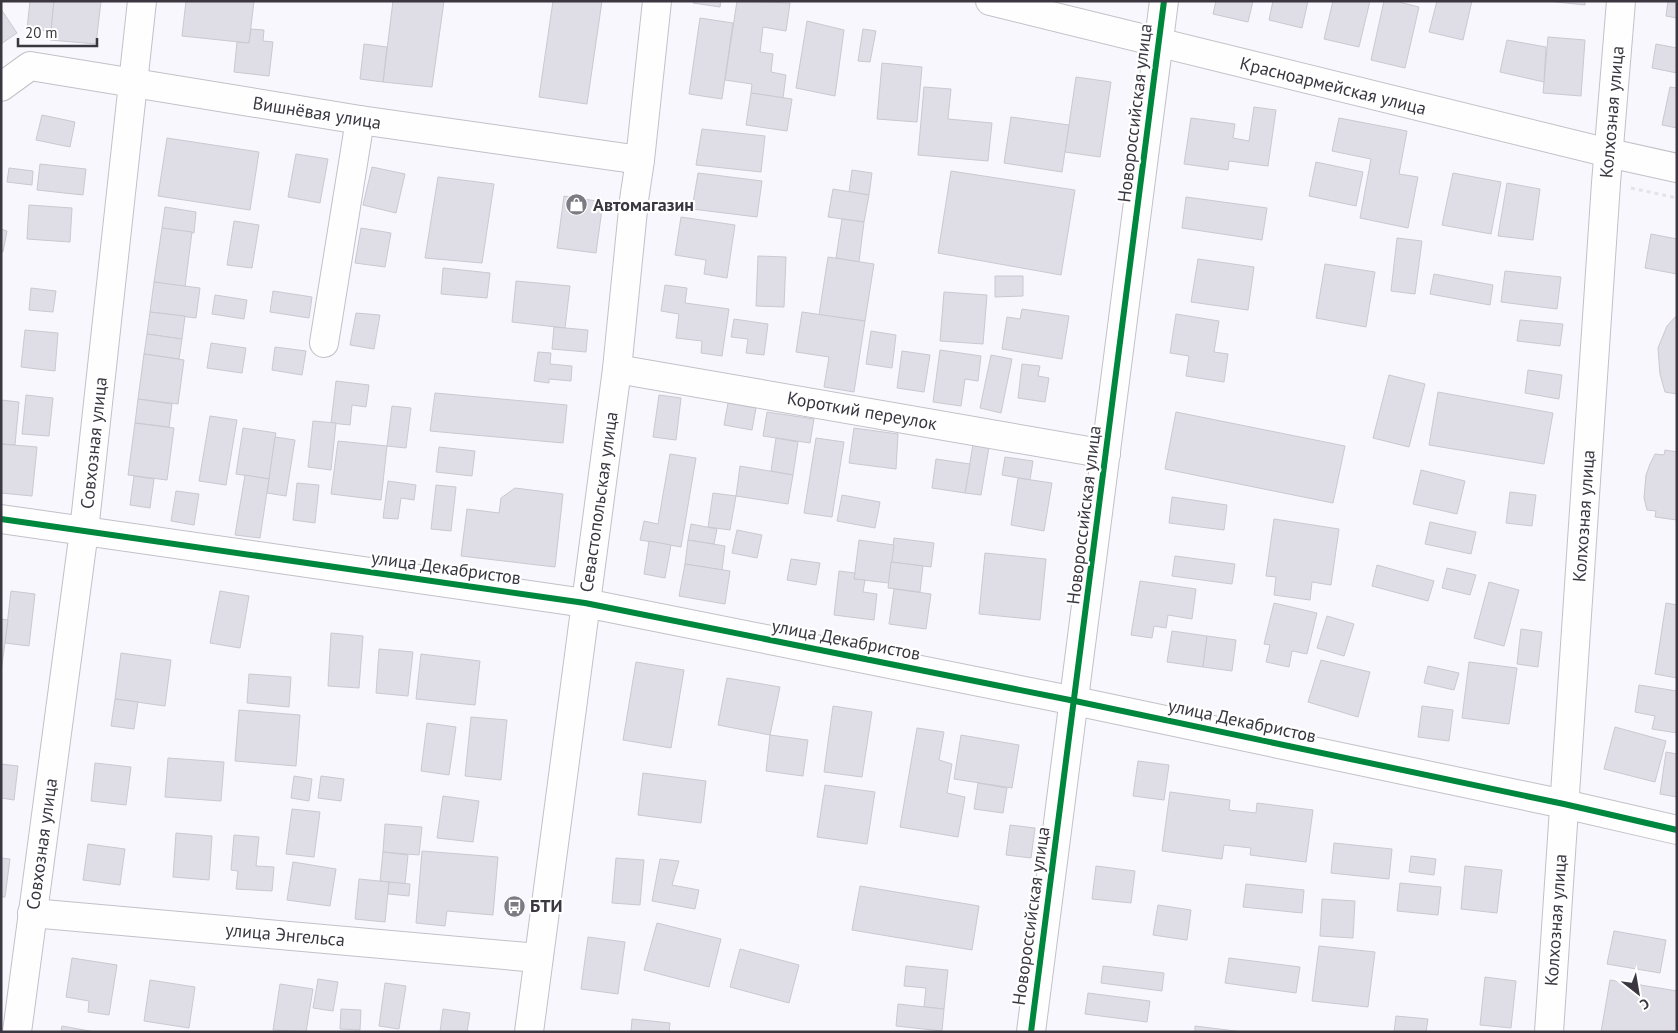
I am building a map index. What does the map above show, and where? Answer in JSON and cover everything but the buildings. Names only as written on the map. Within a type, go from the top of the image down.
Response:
[{"type":"street","name":"Совхозная улица","points":[[17,1032],[84,531],[142,1]]},
{"type":"street","name":"Севастопольская улица","points":[[528,1032],[617,368],[657,1]]},
{"type":"street","name":"Красноармейская улица","points":[[990,1],[1677,168]]},
{"type":"street","name":"Новороссийская улица","points":[[1031,1032],[1164,1]]},
{"type":"street","name":"Колхозная улица","points":[[1549,1032],[1606,182],[1621,1]]},
{"type":"street","name":"Вишнёвая улица","points":[[1,87],[30,66],[360,120],[640,160]]},
{"type":"street","points":[[324,343],[360,120]]},
{"type":"street","name":"Короткий переулок","points":[[617,368],[1106,454]]},
{"type":"street","name":"улица Декабристов","points":[[1,519],[585,603],[1075,701],[1564,804],[1677,830]]},
{"type":"street","name":"улица Энгельса","points":[[32,913],[538,958]]},
{"type":"path","points":[[1606,182],[1677,198]]},
{"type":"cycle path","points":[[1031,1032],[1164,1]]},
{"type":"cycle path","points":[[1,519],[585,603],[1075,701],[1564,804],[1677,830]]},
{"type":"place","name":"Автомагазин","points":[[577,205]]},
{"type":"place","name":"БТИ","points":[[514,906]]}]
